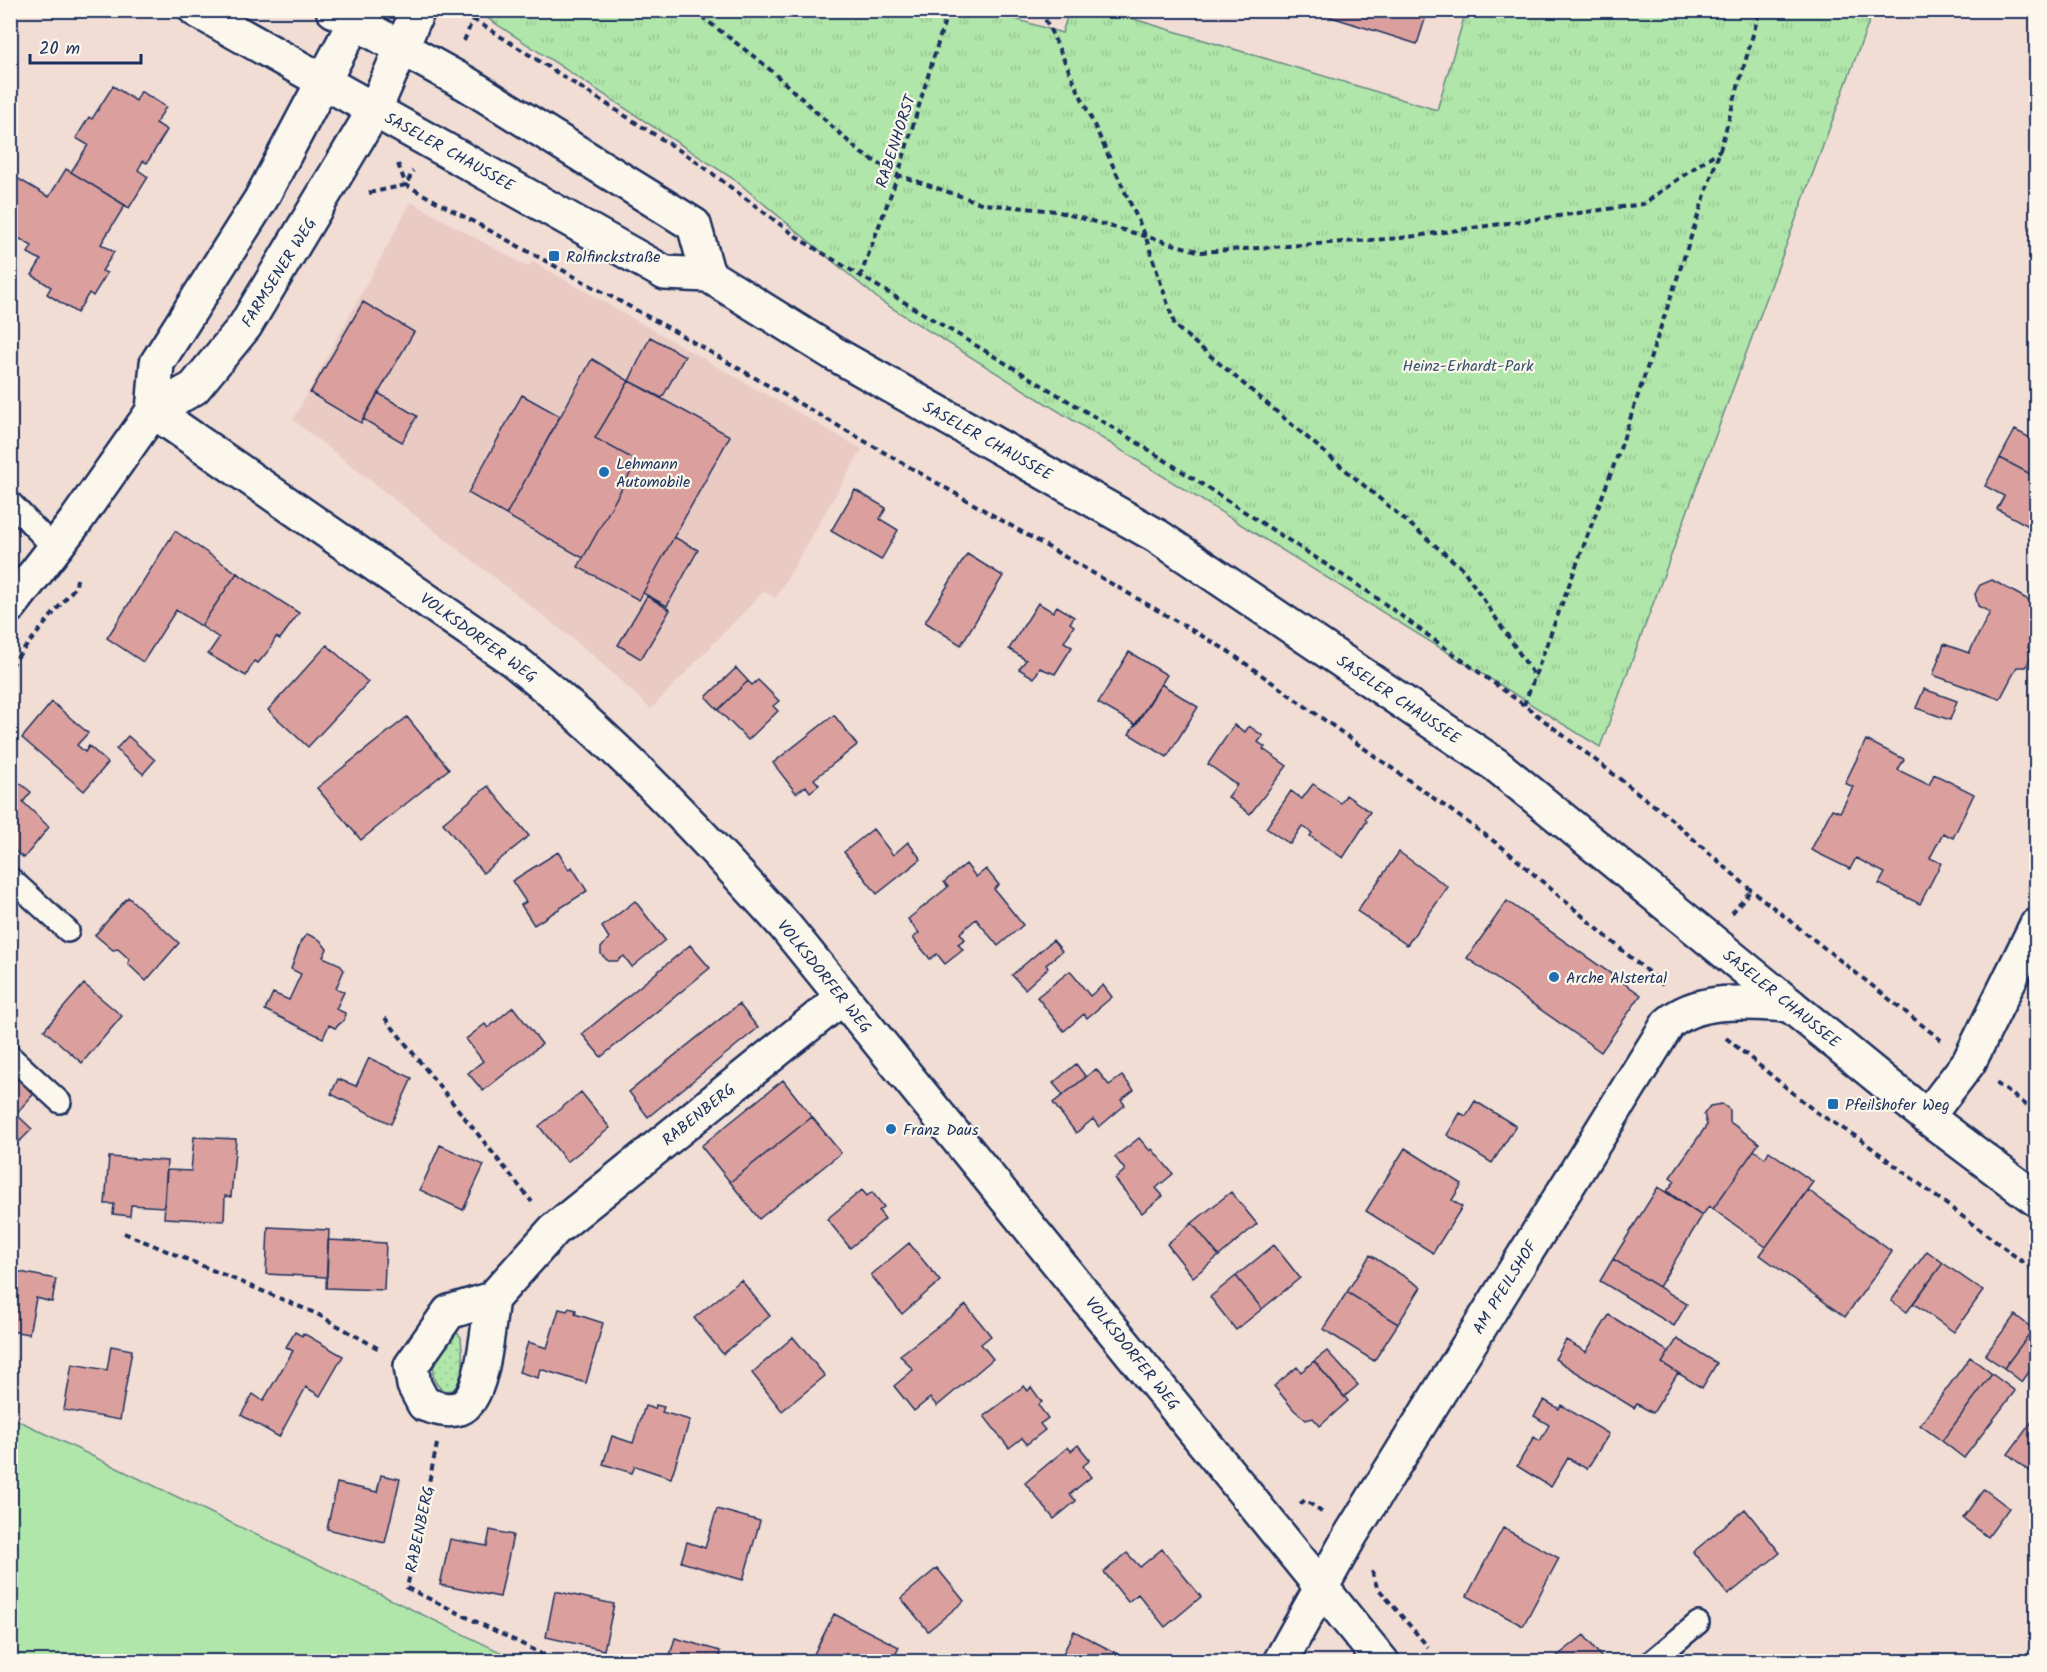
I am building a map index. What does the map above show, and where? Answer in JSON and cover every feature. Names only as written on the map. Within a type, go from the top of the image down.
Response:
[{"type":"main road","name":"SASELER CHAUSSEE","points":[[196,10],[665,273],[708,275],[833,353],[1157,536],[1477,752],[1927,1117],[2037,1199]]},
{"type":"main road","points":[[403,48],[418,10]]},
{"type":"main road","points":[[153,411],[157,363],[261,198],[324,81],[350,14],[694,225],[708,275]]},
{"type":"main road","name":"FARMSENER WEG","points":[[10,606],[55,549],[153,411],[194,388],[234,340],[269,290],[375,109],[403,48]]},
{"type":"main road","name":"VOLKSDORFER WEG","points":[[153,411],[459,622],[556,694],[627,759],[713,847],[785,926],[1382,1662]]},
{"type":"main road","points":[[1927,1117],[1969,1062],[2037,926]]},
{"type":"main road","name":"RABENBERG","points":[[492,1299],[554,1230],[842,998]]},
{"type":"main road","name":"AM PFEILSHOF","points":[[1280,1662],[1321,1586],[1661,1033],[1673,1019],[1723,1004],[1790,1005]]},
{"type":"main road","points":[[492,1299],[477,1390],[463,1407],[444,1411],[424,1404],[414,1385],[411,1366],[449,1312],[492,1299]]},
{"type":"lane","points":[[10,502],[55,549]]},
{"type":"lane","points":[[10,878],[68,931]]},
{"type":"lane","points":[[10,1056],[60,1102]]},
{"type":"lane","points":[[1651,1662],[1698,1623]]},
{"type":"path","points":[[480,10],[473,19],[693,159],[801,240],[1242,508],[1367,591],[1524,705],[1664,813],[1751,890],[1969,1062],[2037,1112]]},
{"type":"path","points":[[693,10],[765,65],[861,153],[897,175],[984,204],[1056,211],[1201,252],[1401,238],[1643,204],[1720,150]]},
{"type":"path","name":"RABENHORST","points":[[860,277],[897,175],[948,10]]},
{"type":"path","points":[[1041,10],[1145,235],[1175,327],[1463,568],[1536,678]]},
{"type":"path","points":[[1524,705],[1620,449],[1720,150],[1760,10]]},
{"type":"path","points":[[406,185],[416,166]]},
{"type":"path","points":[[369,193],[406,185],[677,333],[1228,651],[1502,847],[1752,1062],[1816,1112],[1860,1139],[2037,1272]]},
{"type":"path","points":[[385,1018],[554,1230]]},
{"type":"path","points":[[124,1233],[317,1314],[411,1366]]},
{"type":"path","name":"RABENBERG","points":[[444,1411],[407,1588],[559,1662]]},
{"type":"path","points":[[1372,1566],[1377,1587],[1428,1647]]},
{"type":"shaded area","name":"Lehmann Automobile","points":[[411,202],[528,267],[532,261],[862,449],[776,598],[764,591],[651,709],[587,650],[293,420]]},
{"type":"green space","name":"Heinz-Erhardt-Park","points":[[985,10],[1062,33],[1069,11],[1107,11],[1437,110],[1466,11],[1873,11],[1600,747],[882,302],[735,180],[484,16],[485,11]]},
{"type":"green space","points":[[457,1333],[461,1337],[464,1377],[453,1390],[444,1391],[437,1385],[433,1370],[443,1347],[452,1334]]},
{"type":"green space","points":[[11,1417],[519,1661],[11,1661]]},
{"type":"building","points":[[1309,10],[1428,10],[1417,44]]},
{"type":"building","points":[[113,86],[136,101],[141,91],[166,107],[156,123],[167,130],[147,163],[143,161],[138,170],[148,177],[129,208],[71,172],[88,145],[76,138],[89,117],[92,119]]},
{"type":"building","points":[[66,169],[125,205],[101,244],[114,252],[102,271],[107,273],[93,296],[89,293],[77,313],[47,294],[51,287],[32,275],[41,260],[28,253],[32,246],[10,233],[12,175],[49,197]]},
{"type":"building","points":[[363,302],[414,332],[361,423],[310,393]]},
{"type":"building","points":[[650,337],[685,356],[662,398],[629,381]]},
{"type":"building","points":[[592,359],[629,381],[595,438],[637,461],[583,558],[506,515]]},
{"type":"building","points":[[629,381],[730,436],[639,600],[578,567],[637,461],[595,438]]},
{"type":"building","points":[[378,393],[417,416],[402,442],[363,419]]},
{"type":"building","points":[[522,395],[560,416],[506,515],[468,493]]},
{"type":"building","points":[[2015,430],[2034,440],[2036,435],[2036,477],[2000,458]]},
{"type":"building","points":[[2000,458],[2036,477],[2036,530],[1997,509],[2004,496],[1985,486]]},
{"type":"building","points":[[855,490],[886,508],[880,519],[898,530],[881,560],[831,531]]},
{"type":"building","points":[[175,531],[237,573],[201,626],[176,610],[143,662],[107,638]]},
{"type":"building","points":[[674,537],[698,550],[667,606],[643,593]]},
{"type":"building","points":[[967,554],[1003,576],[961,645],[925,622]]},
{"type":"building","points":[[237,573],[299,613],[280,639],[276,637],[258,663],[254,661],[246,676],[208,654],[219,638],[201,626]]},
{"type":"building","points":[[1992,580],[2036,604],[2036,630],[2028,647],[2032,655],[2026,667],[2017,667],[2000,699],[1933,675],[1944,644],[1969,653],[1990,612],[1978,606],[1975,594],[1980,585]]},
{"type":"building","points":[[647,596],[670,610],[641,659],[618,645]]},
{"type":"building","points":[[1038,603],[1053,612],[1057,606],[1074,617],[1070,623],[1074,626],[1064,642],[1072,647],[1055,674],[1040,668],[1034,678],[1019,669],[1026,660],[1009,649]]},
{"type":"building","points":[[327,645],[368,682],[308,747],[268,710]]},
{"type":"building","points":[[1129,652],[1167,675],[1136,725],[1098,703]]},
{"type":"building","points":[[736,668],[748,681],[718,710],[706,697]]},
{"type":"building","points":[[758,680],[779,701],[773,706],[778,711],[748,740],[718,710],[748,681],[752,685]]},
{"type":"building","points":[[1161,684],[1198,707],[1167,757],[1129,734]]},
{"type":"building","points":[[1924,689],[1957,701],[1950,720],[1916,708]]},
{"type":"building","points":[[52,702],[88,733],[77,745],[85,752],[89,746],[108,763],[84,791],[22,738]]},
{"type":"building","points":[[834,715],[857,745],[814,779],[819,785],[810,792],[806,786],[796,793],[773,763]]},
{"type":"building","points":[[407,717],[449,769],[361,840],[317,788]]},
{"type":"building","points":[[1234,725],[1245,732],[1249,726],[1263,736],[1258,742],[1265,747],[1263,749],[1287,766],[1250,814],[1228,797],[1237,785],[1208,764]]},
{"type":"building","points":[[128,736],[155,760],[143,774],[116,749]]},
{"type":"building","points":[[1866,740],[1904,759],[1898,770],[1929,785],[1934,774],[1974,794],[1953,838],[1943,833],[1930,858],[1941,863],[1920,904],[1879,884],[1885,873],[1856,858],[1850,869],[1811,850],[1832,809],[1840,812],[1853,787],[1845,783]]},
{"type":"building","points":[[11,776],[31,792],[23,802],[49,827],[24,858],[10,847]]},
{"type":"building","points":[[1313,784],[1341,803],[1346,795],[1370,812],[1365,819],[1367,821],[1343,858],[1310,836],[1312,833],[1302,826],[1290,844],[1266,828],[1291,791],[1302,799]]},
{"type":"building","points":[[488,786],[529,836],[483,873],[443,823]]},
{"type":"building","points":[[873,829],[893,855],[908,842],[921,859],[877,894],[844,852]]},
{"type":"building","points":[[558,852],[569,870],[572,867],[587,891],[534,925],[521,905],[526,902],[512,881]]},
{"type":"building","points":[[1399,852],[1448,887],[1407,945],[1357,911]]},
{"type":"building","points":[[966,864],[976,877],[986,869],[999,885],[994,889],[1023,925],[998,946],[976,919],[960,933],[965,939],[958,944],[963,950],[945,964],[937,954],[930,959],[913,938],[919,933],[908,919],[948,887],[944,882]]},
{"type":"building","points":[[128,897],[179,943],[146,981],[128,964],[129,959],[118,949],[113,950],[95,935]]},
{"type":"building","points":[[635,901],[665,940],[632,967],[624,956],[617,961],[608,961],[601,954],[601,948],[609,938],[602,927]]},
{"type":"building","name":"Arche Alstertal","points":[[1507,901],[1641,995],[1601,1052],[1467,958]]},
{"type":"building","points":[[307,934],[320,940],[327,949],[323,957],[339,964],[344,970],[336,988],[344,992],[336,1009],[345,1013],[344,1020],[335,1028],[329,1025],[323,1038],[265,1010],[273,993],[289,1000],[301,974],[291,969],[301,941]]},
{"type":"building","points":[[1053,940],[1062,951],[1046,965],[1048,968],[1025,989],[1012,975]]},
{"type":"building","points":[[690,945],[710,968],[601,1057],[582,1034]]},
{"type":"building","points":[[1070,971],[1090,996],[1103,985],[1112,997],[1087,1018],[1084,1014],[1064,1031],[1037,997]]},
{"type":"building","points":[[84,984],[122,1016],[82,1063],[44,1030]]},
{"type":"building","points":[[739,1004],[758,1028],[648,1117],[629,1092]]},
{"type":"building","points":[[513,1007],[542,1044],[483,1091],[468,1073],[483,1061],[466,1039],[485,1024],[488,1028]]},
{"type":"building","points":[[369,1058],[412,1078],[391,1124],[331,1094],[338,1079],[356,1086]]},
{"type":"building","points":[[1076,1064],[1086,1077],[1063,1095],[1053,1083]]},
{"type":"building","points":[[10,1066],[37,1090],[16,1114],[32,1129],[20,1141],[10,1132]]},
{"type":"building","points":[[1096,1069],[1109,1085],[1122,1076],[1134,1090],[1121,1100],[1125,1105],[1099,1127],[1093,1119],[1076,1133],[1053,1103]]},
{"type":"building","points":[[783,1080],[812,1117],[730,1182],[701,1146]]},
{"type":"building","points":[[581,1092],[610,1128],[567,1162],[539,1126]]},
{"type":"building","points":[[1475,1101],[1516,1126],[1492,1163],[1447,1135],[1460,1113],[1466,1116]]},
{"type":"building","points":[[1722,1104],[1730,1110],[1730,1122],[1759,1143],[1713,1209],[1709,1206],[1702,1216],[1667,1191],[1675,1181],[1670,1177],[1707,1125],[1704,1114],[1710,1106]]},
{"type":"building","points":[[812,1117],[841,1153],[759,1219],[730,1182]]},
{"type":"building","points":[[194,1137],[236,1139],[231,1197],[225,1196],[224,1221],[164,1218],[167,1170],[191,1171]]},
{"type":"building","points":[[1139,1138],[1150,1151],[1152,1149],[1173,1174],[1156,1188],[1163,1196],[1142,1213],[1115,1179],[1125,1170],[1115,1157]]},
{"type":"building","points":[[440,1145],[484,1165],[463,1210],[420,1190]]},
{"type":"building","points":[[1405,1148],[1462,1184],[1452,1200],[1462,1207],[1433,1253],[1366,1211]]},
{"type":"building","points":[[1754,1150],[1765,1158],[1769,1151],[1813,1182],[1766,1247],[1713,1209]]},
{"type":"building","points":[[109,1157],[167,1161],[164,1207],[131,1205],[130,1216],[113,1214],[114,1204],[105,1204]]},
{"type":"building","points":[[1658,1187],[1702,1216],[1659,1287],[1613,1259]]},
{"type":"building","points":[[862,1190],[867,1196],[872,1192],[884,1207],[879,1211],[885,1219],[850,1248],[827,1219]]},
{"type":"building","points":[[1808,1190],[1892,1252],[1845,1317],[1760,1255]]},
{"type":"building","points":[[1231,1192],[1257,1224],[1219,1256],[1192,1223]]},
{"type":"building","points":[[1192,1223],[1219,1256],[1193,1277],[1167,1244]]},
{"type":"building","points":[[268,1227],[329,1230],[327,1277],[266,1274]]},
{"type":"building","points":[[328,1240],[386,1243],[384,1290],[326,1288]]},
{"type":"building","points":[[909,1243],[940,1281],[902,1314],[871,1275]]},
{"type":"building","points":[[1274,1245],[1300,1278],[1262,1309],[1236,1276]]},
{"type":"building","points":[[1927,1251],[1943,1263],[1907,1312],[1891,1301]]},
{"type":"building","points":[[1370,1255],[1421,1287],[1398,1324],[1347,1292]]},
{"type":"building","points":[[1613,1259],[1687,1304],[1674,1326],[1600,1281]]},
{"type":"building","points":[[1943,1263],[1983,1291],[1954,1332],[1913,1303]]},
{"type":"building","points":[[10,1270],[56,1279],[52,1302],[36,1298],[29,1334],[10,1331]]},
{"type":"building","points":[[1236,1276],[1262,1309],[1236,1330],[1210,1297]]},
{"type":"building","points":[[741,1280],[770,1316],[723,1354],[694,1318]]},
{"type":"building","points":[[1347,1292],[1398,1324],[1374,1361],[1323,1329]]},
{"type":"building","points":[[966,1305],[991,1336],[981,1344],[993,1359],[937,1406],[930,1398],[914,1411],[894,1386],[913,1370],[900,1355]]},
{"type":"building","points":[[569,1308],[576,1310],[575,1314],[603,1323],[586,1383],[540,1369],[538,1378],[519,1372],[528,1342],[547,1348],[559,1309],[567,1311]]},
{"type":"building","points":[[1609,1315],[1669,1352],[1662,1363],[1678,1373],[1653,1413],[1637,1404],[1634,1408],[1555,1359],[1566,1340],[1586,1352]]},
{"type":"building","points":[[2015,1315],[2033,1329],[2004,1368],[1985,1355]]},
{"type":"building","points":[[2033,1329],[2036,1331],[2036,1362],[2022,1382],[2004,1368]]},
{"type":"building","points":[[295,1332],[302,1336],[303,1333],[343,1356],[320,1396],[306,1387],[279,1437],[241,1415],[253,1394],[263,1401],[293,1351],[286,1347]]},
{"type":"building","points":[[793,1337],[825,1376],[782,1411],[752,1373]]},
{"type":"building","points":[[1677,1339],[1717,1363],[1702,1388],[1662,1363]]},
{"type":"building","points":[[111,1346],[132,1350],[120,1420],[64,1410],[72,1364],[107,1370]]},
{"type":"building","points":[[1327,1351],[1358,1385],[1344,1397],[1314,1361]]},
{"type":"building","points":[[1970,1357],[1992,1374],[1942,1441],[1920,1425]]},
{"type":"building","points":[[1314,1361],[1348,1401],[1320,1426],[1313,1418],[1306,1420],[1294,1410],[1274,1386],[1297,1367],[1301,1372]]},
{"type":"building","points":[[1992,1374],[2015,1391],[1964,1458],[1942,1441]]},
{"type":"building","points":[[1024,1386],[1028,1391],[1031,1387],[1042,1402],[1038,1405],[1048,1418],[1040,1424],[1045,1430],[1027,1444],[1022,1438],[1009,1448],[984,1416]]},
{"type":"building","points":[[1544,1400],[1559,1409],[1561,1405],[1609,1434],[1587,1469],[1568,1458],[1551,1487],[1517,1466],[1534,1437],[1540,1441],[1549,1425],[1534,1416]]},
{"type":"building","points":[[656,1405],[664,1407],[662,1412],[690,1420],[671,1478],[635,1466],[632,1473],[603,1464],[612,1436],[633,1443],[645,1406],[655,1409]]},
{"type":"building","points":[[2036,1416],[2036,1476],[2008,1454]]},
{"type":"building","points":[[1078,1445],[1090,1460],[1083,1466],[1091,1477],[1070,1494],[1076,1501],[1054,1519],[1025,1483],[1068,1447],[1071,1451]]},
{"type":"building","points":[[381,1475],[400,1479],[385,1543],[327,1529],[337,1483],[377,1492]]},
{"type":"building","points":[[1984,1489],[2009,1508],[1988,1537],[1963,1518]]},
{"type":"building","points":[[717,1509],[760,1521],[743,1580],[681,1562],[687,1542],[705,1548]]},
{"type":"building","points":[[1745,1509],[1780,1553],[1728,1595],[1693,1552]]},
{"type":"building","points":[[1503,1528],[1559,1558],[1523,1626],[1467,1596]]},
{"type":"building","points":[[490,1530],[513,1535],[500,1597],[440,1585],[450,1539],[487,1546]]},
{"type":"building","points":[[1162,1549],[1201,1597],[1165,1627],[1138,1594],[1128,1602],[1104,1572],[1127,1553],[1140,1567]]},
{"type":"building","points":[[937,1568],[964,1601],[928,1631],[901,1598]]},
{"type":"building","points":[[555,1591],[614,1604],[604,1650],[546,1637]]},
{"type":"building","points":[[834,1614],[899,1647],[892,1662],[823,1662],[813,1656]]},
{"type":"building","points":[[1074,1631],[1133,1662],[1059,1662]]},
{"type":"building","points":[[1584,1635],[1605,1662],[1551,1661]]},
{"type":"building","points":[[675,1638],[720,1651],[719,1656],[733,1662],[668,1662]]},
{"type":"place","name":"Rolfinckstraße","points":[[554,256]]},
{"type":"place","name":"Lehmann Automobile","points":[[604,472]]},
{"type":"place","name":"Arche Alstertal","points":[[1554,977]]},
{"type":"place","name":"Pfeilshofer Weg","points":[[1833,1104]]},
{"type":"place","name":"Franz Daus","points":[[891,1129]]}]
